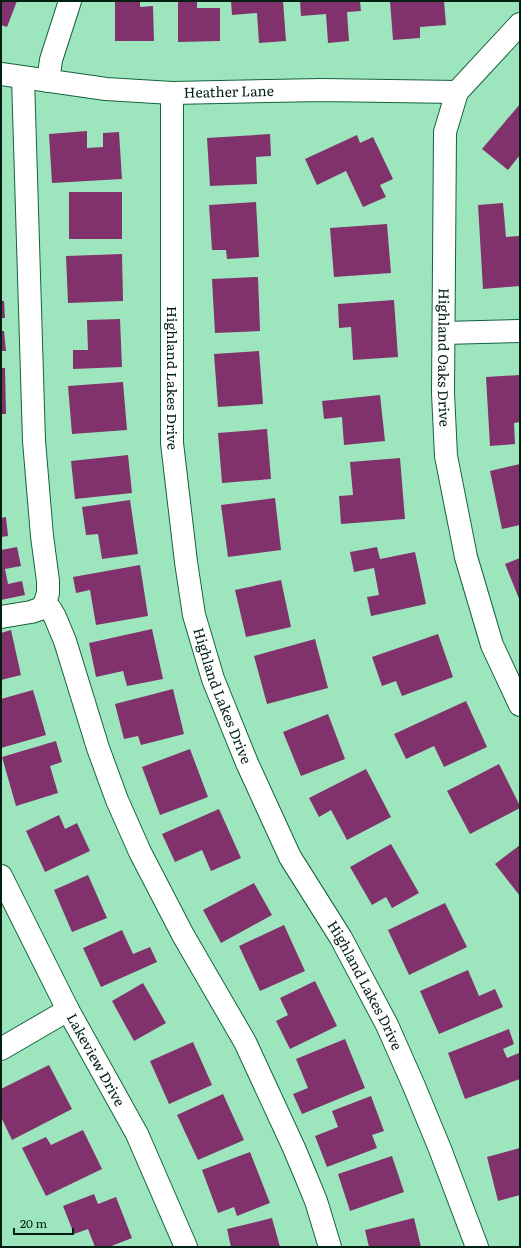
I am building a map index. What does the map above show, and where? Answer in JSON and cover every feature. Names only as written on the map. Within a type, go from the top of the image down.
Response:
[{"type":"street","points":[[48,82],[51,60],[70,1]]},
{"type":"street","name":"Highland Oaks Drive","points":[[519,702],[492,645],[466,557],[446,456],[443,393],[445,132],[457,92],[520,24]]},
{"type":"street","name":"Heather Lane","points":[[1,74],[48,82],[106,89],[172,93],[322,90],[457,92]]},
{"type":"street","points":[[1,617],[40,609],[45,603],[48,593],[34,441],[23,78]]},
{"type":"street","name":"Highland Lakes Drive","points":[[172,93],[172,443],[186,562],[194,615],[213,679],[247,763],[290,856],[341,938],[387,1025],[437,1142],[476,1247]]},
{"type":"street","points":[[444,333],[520,331]]},
{"type":"street","points":[[45,603],[55,617],[65,641],[98,748],[117,800],[140,852],[183,936],[245,1042],[307,1179],[330,1247]]},
{"type":"street","name":"Lakeview Drive","points":[[1,876],[68,1010],[137,1134],[186,1247]]},
{"type":"street","points":[[1,1049],[68,1010]]},
{"type":"building","points":[[1,1],[17,1],[7,27],[1,25]]},
{"type":"building","points":[[115,1],[140,1],[140,7],[153,6],[154,41],[115,41]]},
{"type":"building","points":[[178,1],[197,1],[197,8],[220,8],[220,41],[178,42]]},
{"type":"building","points":[[231,1],[283,1],[286,41],[259,43],[257,13],[232,15]]},
{"type":"building","points":[[300,1],[360,1],[361,11],[347,12],[349,41],[328,43],[326,14],[301,16]]},
{"type":"building","points":[[390,1],[444,1],[446,25],[420,27],[420,38],[393,40]]},
{"type":"building","points":[[520,104],[520,155],[508,170],[482,149]]},
{"type":"building","points":[[87,131],[87,148],[103,147],[103,133],[119,132],[122,179],[52,183],[49,134]]},
{"type":"building","points":[[270,134],[271,156],[256,157],[257,184],[210,186],[207,138]]},
{"type":"building","points":[[357,135],[360,143],[373,137],[393,179],[380,185],[386,197],[363,207],[346,171],[317,185],[305,159]]},
{"type":"building","points":[[69,192],[122,192],[122,239],[69,239]]},
{"type":"building","points":[[256,202],[259,257],[227,259],[226,250],[212,250],[209,205]]},
{"type":"building","points":[[503,203],[506,237],[520,236],[520,286],[483,289],[478,205]]},
{"type":"building","points":[[387,224],[391,273],[334,277],[330,228]]},
{"type":"building","points":[[122,254],[123,301],[68,303],[66,256]]},
{"type":"building","points":[[258,277],[260,331],[215,333],[212,279]]},
{"type":"building","points":[[394,300],[398,357],[353,360],[351,327],[339,328],[338,304]]},
{"type":"building","points":[[1,301],[4,301],[5,318],[1,318]]},
{"type":"building","points":[[120,319],[122,367],[73,369],[73,350],[88,350],[87,320]]},
{"type":"building","points":[[1,331],[4,331],[6,351],[1,351]]},
{"type":"building","points":[[259,351],[263,404],[218,407],[214,354]]},
{"type":"building","points":[[1,368],[5,368],[6,414],[1,414]]},
{"type":"building","points":[[520,375],[520,422],[514,423],[515,444],[490,446],[486,377]]},
{"type":"building","points":[[123,382],[127,430],[72,434],[68,386]]},
{"type":"building","points":[[380,395],[385,441],[344,445],[342,417],[324,419],[322,401]]},
{"type":"building","points":[[267,429],[271,479],[222,483],[218,433]]},
{"type":"building","points":[[128,455],[132,493],[75,499],[71,461]]},
{"type":"building","points":[[400,458],[405,519],[341,524],[339,496],[353,495],[350,462]]},
{"type":"building","points":[[520,464],[520,525],[502,529],[490,471]]},
{"type":"building","points":[[275,498],[281,550],[228,557],[221,505]]},
{"type":"building","points":[[130,500],[138,554],[102,559],[98,534],[86,535],[82,507]]},
{"type":"building","points":[[6,517],[8,536],[1,537],[1,518]]},
{"type":"building","points":[[17,547],[21,566],[5,569],[8,584],[22,581],[25,595],[1,600],[1,550]]},
{"type":"building","points":[[377,547],[380,559],[415,552],[426,604],[371,616],[367,597],[379,595],[374,568],[354,572],[350,552]]},
{"type":"building","points":[[520,558],[520,601],[505,564]]},
{"type":"building","points":[[140,565],[148,616],[96,625],[90,590],[76,593],[73,577]]},
{"type":"building","points":[[281,580],[291,627],[246,637],[235,590]]},
{"type":"building","points":[[152,629],[163,679],[127,686],[123,671],[96,677],[89,643]]},
{"type":"building","points":[[11,630],[21,675],[1,680],[1,633]]},
{"type":"building","points":[[438,634],[453,677],[402,696],[396,681],[382,686],[372,657]]},
{"type":"building","points":[[315,639],[328,688],[267,704],[254,656]]},
{"type":"building","points":[[173,689],[184,734],[141,745],[138,736],[124,739],[115,704]]},
{"type":"building","points":[[33,690],[46,735],[1,748],[1,699]]},
{"type":"building","points":[[466,701],[487,747],[444,767],[434,746],[406,759],[394,734]]},
{"type":"building","points":[[328,714],[345,759],[301,776],[283,732]]},
{"type":"building","points":[[56,741],[62,762],[50,766],[58,793],[16,806],[2,757]]},
{"type":"building","points":[[190,749],[208,797],[160,815],[142,767]]},
{"type":"building","points":[[499,764],[520,808],[470,834],[447,791]]},
{"type":"building","points":[[366,769],[391,817],[347,840],[331,810],[319,817],[309,798]]},
{"type":"building","points":[[219,809],[241,858],[211,871],[202,850],[175,862],[162,834]]},
{"type":"building","points":[[59,815],[65,829],[77,823],[90,851],[45,872],[26,831]]},
{"type":"building","points":[[391,844],[419,893],[392,908],[386,897],[372,905],[350,867]]},
{"type":"building","points":[[520,845],[520,896],[495,864]]},
{"type":"building","points":[[88,875],[107,918],[72,932],[54,890]]},
{"type":"building","points":[[254,883],[272,915],[221,943],[203,910]]},
{"type":"building","points":[[445,903],[467,947],[409,975],[388,930]]},
{"type":"building","points":[[284,925],[305,971],[260,991],[239,946]]},
{"type":"building","points":[[122,930],[133,954],[150,947],[157,962],[101,987],[83,948]]},
{"type":"building","points":[[468,970],[479,996],[495,989],[503,1007],[439,1034],[420,991]]},
{"type":"building","points":[[315,981],[337,1026],[290,1049],[276,1021],[288,1015],[280,998]]},
{"type":"building","points":[[143,983],[166,1023],[134,1041],[112,1001]]},
{"type":"building","points":[[509,1029],[514,1044],[503,1049],[507,1058],[519,1053],[520,1079],[465,1099],[448,1053]]},
{"type":"building","points":[[345,1039],[365,1088],[302,1114],[293,1094],[308,1088],[296,1059]]},
{"type":"building","points":[[193,1042],[212,1085],[169,1104],[150,1061]]},
{"type":"building","points":[[49,1065],[72,1109],[12,1140],[1,1117],[1,1089]]},
{"type":"building","points":[[223,1094],[244,1140],[198,1160],[177,1115]]},
{"type":"building","points":[[371,1096],[384,1131],[372,1135],[377,1148],[327,1167],[315,1136],[338,1127],[332,1111]]},
{"type":"building","points":[[83,1130],[102,1169],[46,1196],[22,1148],[46,1137],[51,1145]]},
{"type":"building","points":[[520,1148],[520,1195],[498,1201],[487,1157]]},
{"type":"building","points":[[250,1152],[270,1203],[237,1216],[234,1207],[218,1213],[202,1170]]},
{"type":"building","points":[[392,1156],[404,1192],[350,1211],[338,1174]]},
{"type":"building","points":[[94,1194],[98,1204],[116,1197],[132,1238],[109,1247],[95,1247],[88,1229],[74,1234],[63,1206]]},
{"type":"building","points":[[272,1218],[280,1247],[231,1247],[227,1229]]},
{"type":"building","points":[[414,1218],[421,1247],[369,1247],[365,1230]]}]
